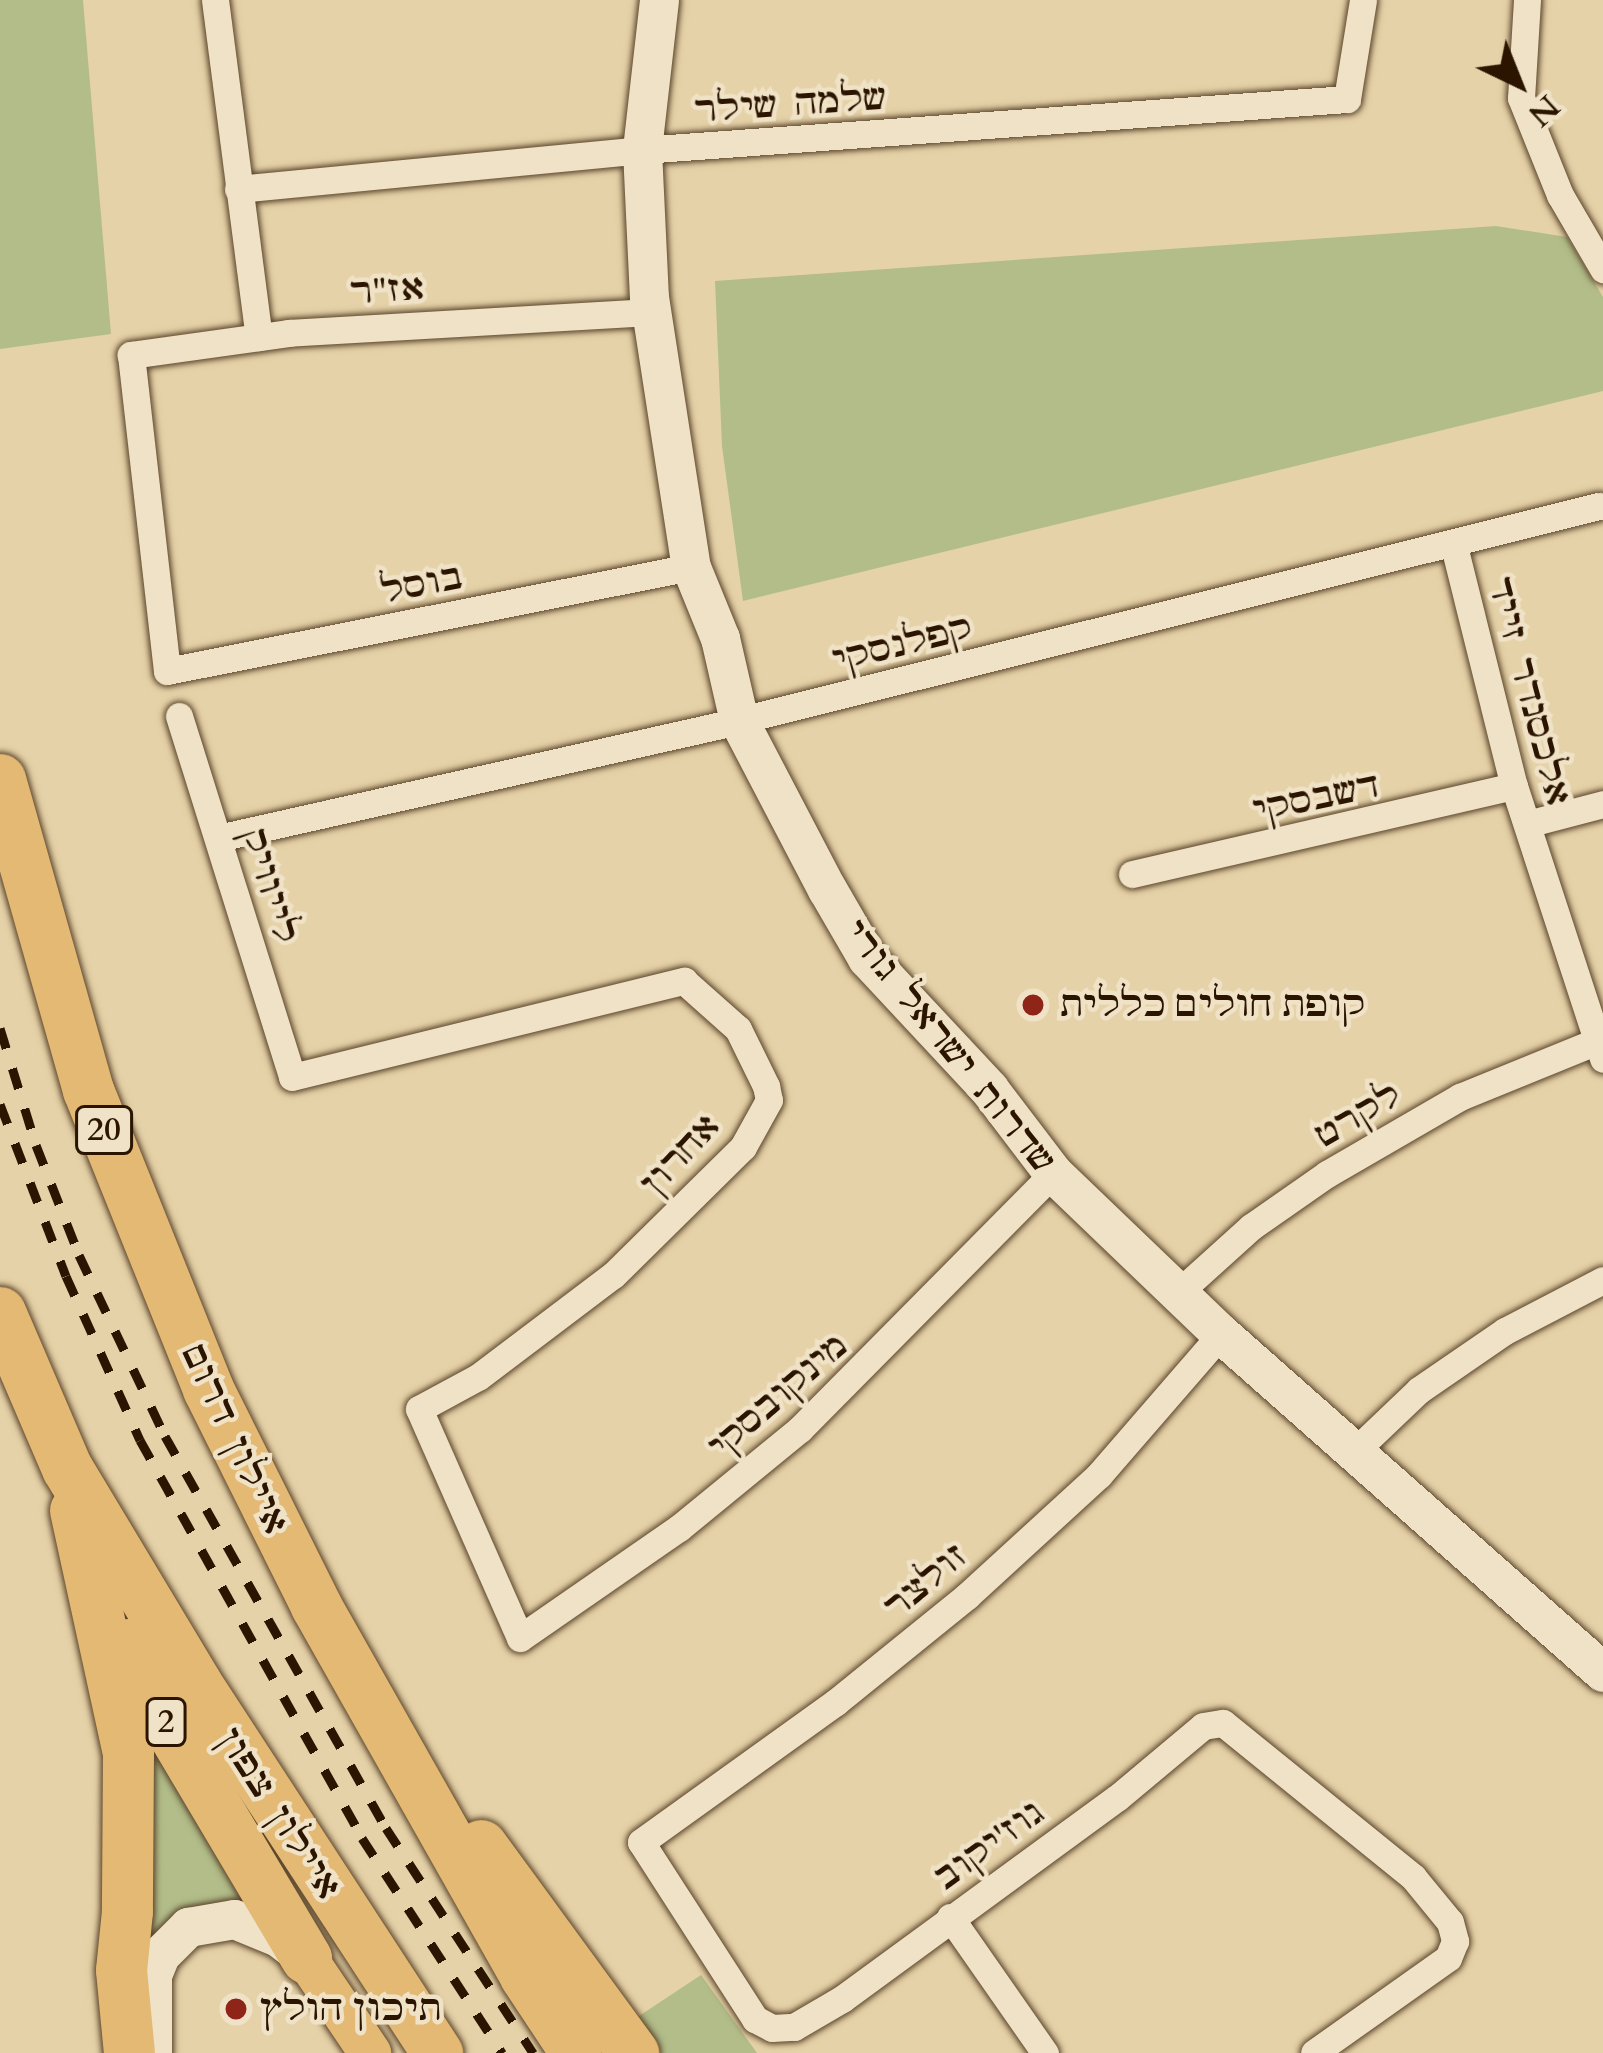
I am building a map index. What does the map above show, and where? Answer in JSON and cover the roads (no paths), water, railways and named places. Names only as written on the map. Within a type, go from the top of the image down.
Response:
[{"type":"highway","name":"איילון דרום","points":[[0,779],[88,1090],[208,1390],[316,1606],[392,1731],[525,1976],[576,2053]]},
{"type":"highway","name":"איילון צפון","points":[[0,1312],[68,1468],[196,1683],[437,2053]]},
{"type":"highway","points":[[68,1468],[128,1754],[127,1911],[121,1970],[129,2053]]},
{"type":"highway","name":"2","points":[[68,1468],[98,1578],[150,1695],[306,1958]]},
{"type":"highway","points":[[392,1731],[552,1935],[632,2053]]},
{"type":"main road","points":[[306,1958],[370,2053]]},
{"type":"street","points":[[215,0],[259,337]]},
{"type":"street","name":"שדרות ישראל גורי","points":[[658,0],[642,150],[650,312],[691,567],[720,638],[740,721],[868,958],[989,1089],[1053,1173],[1221,1334],[1603,1672]]},
{"type":"street","name":"שלמה שילר","points":[[238,189],[642,150],[1347,99],[1363,0]]},
{"type":"street","points":[[1527,0],[1521,98],[1560,195],[1603,269]]},
{"type":"street","name":"אז\"ר","points":[[167,671],[131,355],[259,337],[487,318],[650,312]]},
{"type":"street","name":"קפלנסקי","points":[[218,838],[740,721],[1599,506]]},
{"type":"street","name":"אלכסנדר זייד","points":[[1454,546],[1514,786],[1592,981],[1600,1050]]},
{"type":"street","name":"בוסל","points":[[167,671],[691,567]]},
{"type":"street","name":"לייוויק","points":[[178,716],[292,1077]]},
{"type":"street","name":"דשבסקי","points":[[1132,874],[1514,786]]},
{"type":"street","points":[[1527,824],[1603,804]]},
{"type":"street","name":"אחרון","points":[[292,1077],[684,981],[738,1029],[766,1086],[769,1100],[743,1148],[613,1275],[478,1377],[419,1409],[520,1638]]},
{"type":"street","name":"לקרט","points":[[1179,1292],[1251,1227],[1327,1174],[1460,1097],[1600,1050]]},
{"type":"street","name":"מינקובסקי","points":[[520,1638],[679,1528],[800,1429],[1053,1173]]},
{"type":"street","points":[[1355,1451],[1419,1390],[1488,1342],[1603,1280]]},
{"type":"street","name":"זולצר","points":[[794,2027],[772,2028],[754,2019],[641,1842],[836,1702],[967,1596],[1099,1475],[1221,1334]]},
{"type":"street","name":"גוז'יקוב","points":[[794,2027],[1117,1798],[1203,1726],[1222,1723],[1413,1877],[1450,1922],[1455,1941],[1448,1958],[1314,2053]]},
{"type":"street","points":[[950,1917],[1045,2053]]},
{"type":"street","points":[[152,2053],[152,1975],[160,1955],[188,1927],[213,1919],[255,1924],[306,1958]]},
{"type":"railway","points":[[0,1028],[36,1145],[79,1255],[165,1436],[386,1828],[533,2053]]},
{"type":"railway","points":[[0,1104],[66,1276],[140,1440],[362,1838],[502,2053]]},
{"type":"place","name":"קופת חולים כללית","points":[[1033,1005]]},
{"type":"place","name":"תיכון הולץ","points":[[236,2009]]}]
